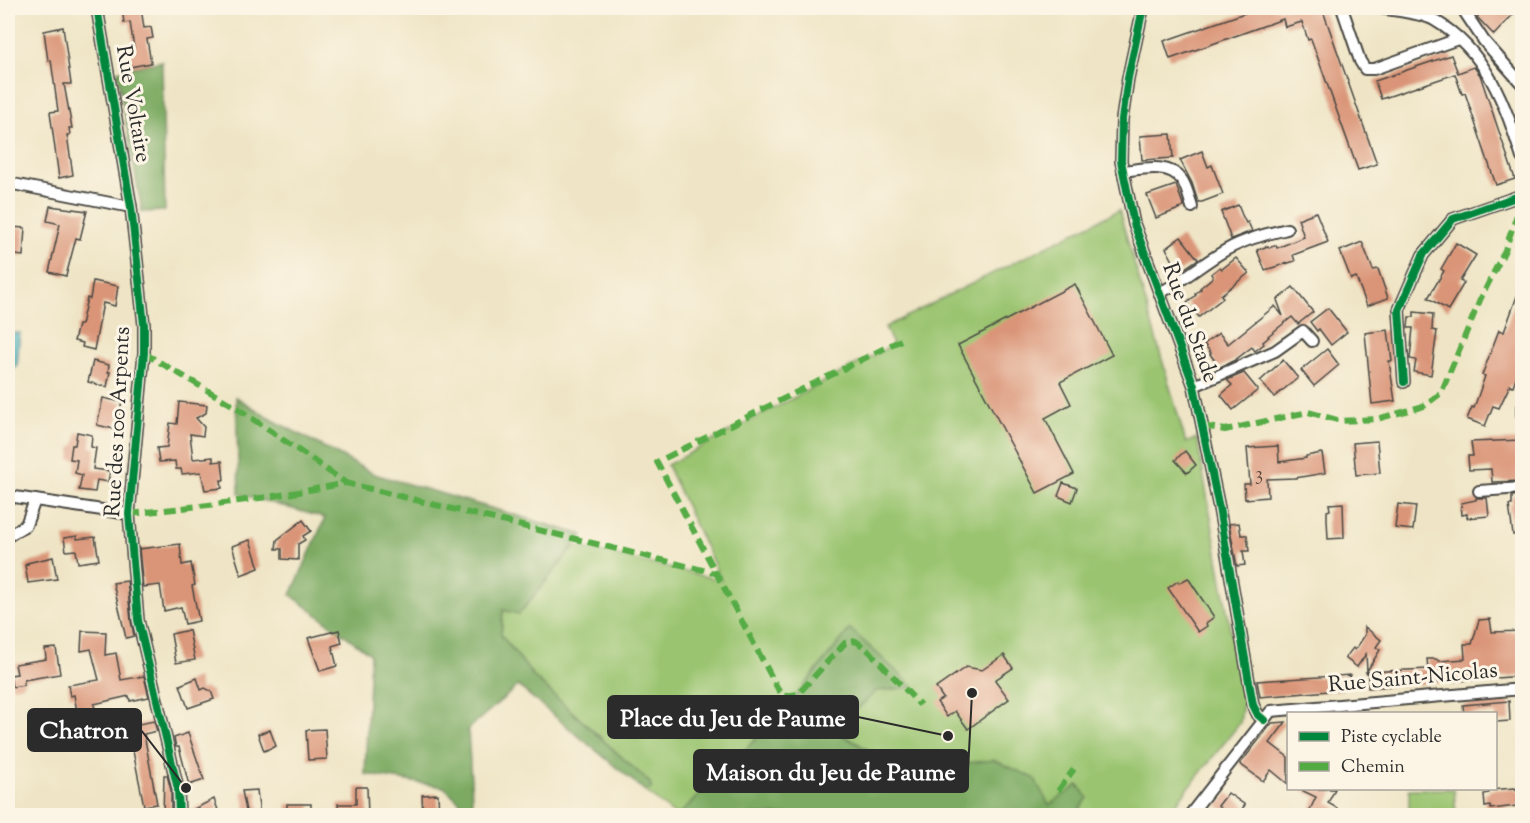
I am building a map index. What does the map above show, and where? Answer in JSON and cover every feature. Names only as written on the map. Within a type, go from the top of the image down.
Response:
[{"type":"street","name":"Rue Voltaire","points":[[97,8],[131,207]]},
{"type":"street","name":"Rue du Stade","points":[[1143,8],[1122,119],[1121,161],[1134,224],[1194,386],[1219,508],[1253,705],[1258,715],[1267,715]]},
{"type":"street","points":[[1342,8],[1360,61],[1365,69],[1374,69],[1458,39]]},
{"type":"street","points":[[1380,8],[1433,19],[1458,39],[1486,68],[1501,98],[1522,159]]},
{"type":"street","points":[[1463,8],[1484,41],[1520,76]]},
{"type":"street","points":[[1123,171],[1162,168],[1176,174],[1183,182],[1192,207]]},
{"type":"street","points":[[8,183],[131,207]]},
{"type":"street","points":[[1404,382],[1399,310],[1424,255],[1453,219],[1522,195]]},
{"type":"street","name":"Rue des 100 Arpents","points":[[131,207],[144,325],[144,353],[129,514],[138,620],[178,789],[179,816]]},
{"type":"street","points":[[1160,293],[1184,280],[1226,249],[1250,239],[1287,229]]},
{"type":"street","points":[[1194,386],[1275,351],[1303,331],[1312,341]]},
{"type":"street","points":[[1522,409],[1522,414]]},
{"type":"street","points":[[1479,491],[1522,488]]},
{"type":"street","points":[[8,496],[129,514]]},
{"type":"street","points":[[8,536],[26,525],[34,500]]},
{"type":"street","name":"Rue Saint-Nicolas","points":[[1296,712],[1522,689]]},
{"type":"street","name":"Rue Saint-Nicolas","points":[[1267,715],[1287,713]]},
{"type":"street","points":[[1189,816],[1267,715]]},
{"type":"green space","points":[[162,61],[165,211],[142,212],[117,71]]},
{"type":"green space","points":[[1119,210],[1186,443],[1197,438],[1243,702],[1240,723],[1167,815],[1075,815],[1087,798],[1049,805],[994,760],[921,769],[870,751],[835,730],[876,691],[913,687],[850,629],[784,711],[679,815],[675,815],[645,791],[651,788],[650,783],[534,677],[501,635],[503,610],[519,614],[575,546],[721,580],[667,465],[893,345],[885,327]]},
{"type":"green space","points":[[236,397],[271,419],[374,474],[583,535],[519,614],[503,610],[501,635],[534,677],[650,783],[651,789],[645,791],[518,686],[468,729],[473,815],[444,787],[365,774],[370,654],[291,595],[325,518],[239,494]]},
{"type":"green space","points":[[850,629],[914,687],[876,691],[835,731],[870,751],[921,768],[994,760],[1034,778],[1049,805],[1078,785],[1088,798],[1075,815],[679,815],[784,711]]},
{"type":"green space","points":[[1409,790],[1454,790],[1456,815],[1409,815]]},
{"type":"water","points":[[8,333],[20,333],[17,367],[8,367]]},
{"type":"building","points":[[122,8],[141,8],[144,28],[151,27],[153,38],[147,39],[151,63],[130,67],[127,49],[134,48],[130,22],[124,23]]},
{"type":"building","points":[[1259,8],[1322,8],[1377,164],[1358,170],[1311,39],[1308,40],[1302,22],[1285,27],[1283,19],[1170,59],[1164,41]]},
{"type":"building","points":[[1486,8],[1519,8],[1494,35],[1477,17]]},
{"type":"building","points":[[63,27],[71,84],[64,84],[72,128],[69,128],[70,135],[67,135],[73,175],[59,178],[50,112],[58,111],[51,60],[48,61],[44,31]]},
{"type":"building","points":[[1451,55],[1458,73],[1474,67],[1480,75],[1515,179],[1496,185],[1465,93],[1462,94],[1455,74],[1381,99],[1375,81]]},
{"type":"building","points":[[1171,134],[1173,158],[1142,160],[1140,136]]},
{"type":"building","points":[[1202,151],[1208,167],[1212,165],[1223,194],[1198,202],[1192,183],[1180,160]]},
{"type":"building","points":[[1176,185],[1184,207],[1156,218],[1147,195]]},
{"type":"building","points":[[1238,205],[1252,231],[1231,239],[1221,212]]},
{"type":"building","points":[[50,206],[87,211],[80,239],[76,238],[66,276],[49,272],[60,224],[47,221]]},
{"type":"building","points":[[1316,212],[1328,242],[1293,255],[1295,261],[1265,270],[1257,250],[1276,245],[1277,248],[1304,237],[1298,219]]},
{"type":"building","points":[[10,227],[25,228],[23,256],[8,254]]},
{"type":"building","points":[[1181,237],[1198,259],[1179,272],[1166,248]]},
{"type":"building","points":[[1362,242],[1373,270],[1378,269],[1388,298],[1367,306],[1356,277],[1351,279],[1340,251]]},
{"type":"building","points":[[1456,243],[1476,255],[1460,281],[1464,283],[1448,310],[1428,298],[1444,271],[1441,269]]},
{"type":"building","points":[[1236,258],[1249,273],[1221,295],[1223,298],[1199,317],[1187,303],[1213,277],[1211,274]]},
{"type":"building","points":[[93,281],[118,286],[115,306],[103,303],[94,350],[82,347],[83,343],[74,341],[78,325],[81,325],[87,298],[90,299]]},
{"type":"building","points":[[1075,284],[1112,355],[1060,382],[1071,404],[1045,418],[1074,474],[1037,493],[958,345]]},
{"type":"building","points":[[1521,285],[1522,361],[1513,386],[1510,385],[1499,408],[1493,406],[1485,426],[1467,419],[1472,407],[1474,408],[1485,376],[1482,375],[1499,330],[1504,332]]},
{"type":"building","points":[[1293,287],[1313,312],[1298,324],[1292,317],[1268,336],[1264,344],[1255,351],[1252,347],[1235,360],[1218,368],[1204,344],[1219,333],[1228,344],[1275,306],[1283,316],[1277,300]]},
{"type":"building","points":[[1328,308],[1347,332],[1331,345],[1319,329],[1317,331],[1310,322]]},
{"type":"building","points":[[1414,312],[1433,314],[1432,330],[1437,331],[1431,375],[1414,372],[1416,360],[1410,359],[1413,328],[1408,328],[1409,317],[1414,317]]},
{"type":"building","points":[[1388,330],[1392,361],[1389,361],[1395,401],[1372,404],[1365,333]]},
{"type":"building","points":[[1327,349],[1339,365],[1314,386],[1301,370]]},
{"type":"building","points":[[1283,360],[1298,378],[1274,397],[1260,381]]},
{"type":"building","points":[[93,361],[109,365],[107,387],[88,382]]},
{"type":"building","points":[[1244,373],[1258,390],[1233,410],[1221,395],[1232,385],[1227,380]]},
{"type":"building","points":[[103,398],[122,402],[114,429],[97,425]]},
{"type":"building","points":[[179,402],[207,405],[206,413],[196,418],[204,427],[203,436],[190,434],[193,459],[213,457],[213,462],[222,461],[224,480],[221,480],[222,488],[205,490],[201,472],[182,474],[181,469],[176,469],[175,461],[159,462],[157,448],[167,447],[170,423],[177,424]]},
{"type":"building","points":[[77,432],[92,435],[91,447],[96,448],[93,469],[110,471],[108,482],[97,480],[95,492],[79,490],[82,475],[75,473],[77,460],[70,459]]},
{"type":"building","points":[[1522,440],[1522,481],[1492,482],[1491,469],[1469,470],[1468,456],[1473,456],[1471,442]]},
{"type":"building","points":[[1377,441],[1380,473],[1356,475],[1353,443]]},
{"type":"building","points":[[1278,446],[1279,462],[1322,453],[1325,473],[1295,478],[1267,479],[1268,497],[1245,499],[1244,484],[1250,484],[1247,448]]},
{"type":"building","points":[[1185,451],[1196,465],[1187,473],[1175,460]]},
{"type":"building","points":[[1063,483],[1077,488],[1072,502],[1058,496]]},
{"type":"building","points":[[1522,495],[1522,535],[1513,535],[1509,505],[1512,505],[1512,496]]},
{"type":"building","points":[[1476,498],[1487,498],[1489,516],[1467,518],[1467,514],[1462,515],[1461,503],[1476,500]]},
{"type":"building","points":[[1343,503],[1344,538],[1328,539],[1329,504]]},
{"type":"building","points":[[1398,504],[1416,506],[1413,530],[1395,528]]},
{"type":"building","points":[[303,520],[311,531],[303,536],[305,540],[298,544],[298,560],[282,559],[282,549],[276,549],[277,540]]},
{"type":"building","points":[[1239,523],[1241,535],[1247,535],[1249,551],[1243,551],[1245,565],[1237,566],[1229,524]]},
{"type":"building","points":[[77,536],[77,539],[95,537],[99,560],[78,563],[76,550],[66,551],[64,538]]},
{"type":"building","points":[[250,540],[259,568],[241,575],[232,546]]},
{"type":"building","points":[[180,544],[182,565],[191,563],[195,585],[192,586],[199,621],[185,624],[181,607],[164,611],[160,585],[143,587],[139,549]]},
{"type":"building","points":[[53,557],[57,579],[28,583],[25,565]]},
{"type":"building","points":[[1188,578],[1214,617],[1198,632],[1168,588]]},
{"type":"building","points":[[127,581],[134,636],[126,638],[113,583]]},
{"type":"building","points":[[1490,619],[1492,632],[1522,631],[1522,676],[1368,688],[1366,672],[1428,669],[1427,659],[1439,661],[1465,659],[1464,644],[1472,644],[1479,620]]},
{"type":"building","points":[[1365,627],[1381,640],[1376,647],[1380,650],[1367,671],[1366,654],[1357,667],[1345,658],[1353,648],[1355,650],[1365,635]]},
{"type":"building","points":[[189,630],[195,660],[176,663],[171,634]]},
{"type":"building","points":[[339,630],[342,643],[332,646],[337,666],[320,671],[308,638]]},
{"type":"building","points":[[82,631],[106,632],[105,655],[116,653],[121,680],[144,676],[149,697],[130,701],[129,696],[94,704],[98,726],[95,727],[96,733],[84,735],[84,729],[80,729],[74,695],[70,696],[68,685],[99,680],[91,649],[81,651]]},
{"type":"building","points":[[56,648],[60,674],[24,680],[24,685],[12,687],[10,675],[17,674],[15,664],[46,659],[45,649]]},
{"type":"building","points":[[1004,655],[1013,668],[995,680],[1009,699],[968,729],[955,711],[947,717],[937,702],[943,698],[936,688],[966,667],[982,670]]},
{"type":"building","points":[[1351,675],[1341,690],[1260,697],[1257,681]]},
{"type":"building","points":[[197,678],[201,690],[205,688],[211,691],[214,699],[188,708],[180,685]]},
{"type":"building","points":[[1509,701],[1510,721],[1497,722],[1497,712],[1464,712],[1463,705]]},
{"type":"building","points":[[154,721],[157,731],[144,734],[157,804],[144,806],[128,726]]},
{"type":"building","points":[[1286,722],[1270,743],[1287,756],[1287,783],[1271,770],[1263,781],[1240,764],[1272,723]]},
{"type":"building","points":[[325,729],[327,759],[308,760],[306,730]]},
{"type":"building","points":[[270,730],[276,746],[264,751],[258,734]]},
{"type":"building","points":[[188,733],[204,780],[189,785],[179,747],[176,747],[174,738]]},
{"type":"building","points":[[164,775],[167,775],[171,790],[171,816],[163,816]]},
{"type":"building","points":[[356,787],[367,787],[368,816],[339,816],[338,804],[356,804]]},
{"type":"building","points":[[1515,788],[1522,790],[1522,804],[1491,809],[1490,806],[1485,807],[1484,794],[1489,793],[1489,790]]},
{"type":"building","points":[[257,790],[260,816],[247,816],[242,791]]},
{"type":"building","points":[[1301,790],[1334,790],[1328,803],[1337,808],[1334,816],[1307,816],[1316,797]]},
{"type":"building","points":[[1228,793],[1245,805],[1237,816],[1230,816],[1218,806]]},
{"type":"building","points":[[438,794],[439,816],[423,816],[422,795]]},
{"type":"building","points":[[214,799],[218,810],[204,816],[186,816],[186,813]]},
{"type":"building","points":[[287,804],[311,804],[311,816],[287,816]]},
{"type":"marked path","points":[[1203,426],[1225,430],[1308,412],[1341,421],[1377,419],[1424,406],[1441,393],[1480,300],[1505,250],[1522,200]]},
{"type":"marked path","points":[[901,340],[657,462],[778,689],[784,696],[798,694],[845,643],[856,641],[870,652],[920,705]]},
{"type":"marked path","points":[[144,353],[234,406],[346,483]]},
{"type":"marked path","points":[[129,514],[211,505],[346,483],[715,573]]},
{"type":"marked path","points":[[1058,791],[1074,769]]},
{"type":"cycle path","points":[[97,8],[131,207],[144,325],[144,353],[129,514],[138,620],[178,789],[179,816]]},
{"type":"cycle path","points":[[1143,8],[1122,119],[1121,161],[1134,224],[1194,386],[1219,508],[1253,705],[1258,715],[1264,720]]},
{"type":"cycle path","points":[[1404,382],[1399,310],[1423,255],[1453,219],[1522,195]]},
{"type":"place","name":"Maison du Jeu de Paume","points":[[972,693]]},
{"type":"place","name":"Place du Jeu de Paume","points":[[948,736]]},
{"type":"place","name":"Chatron","points":[[186,788]]}]
